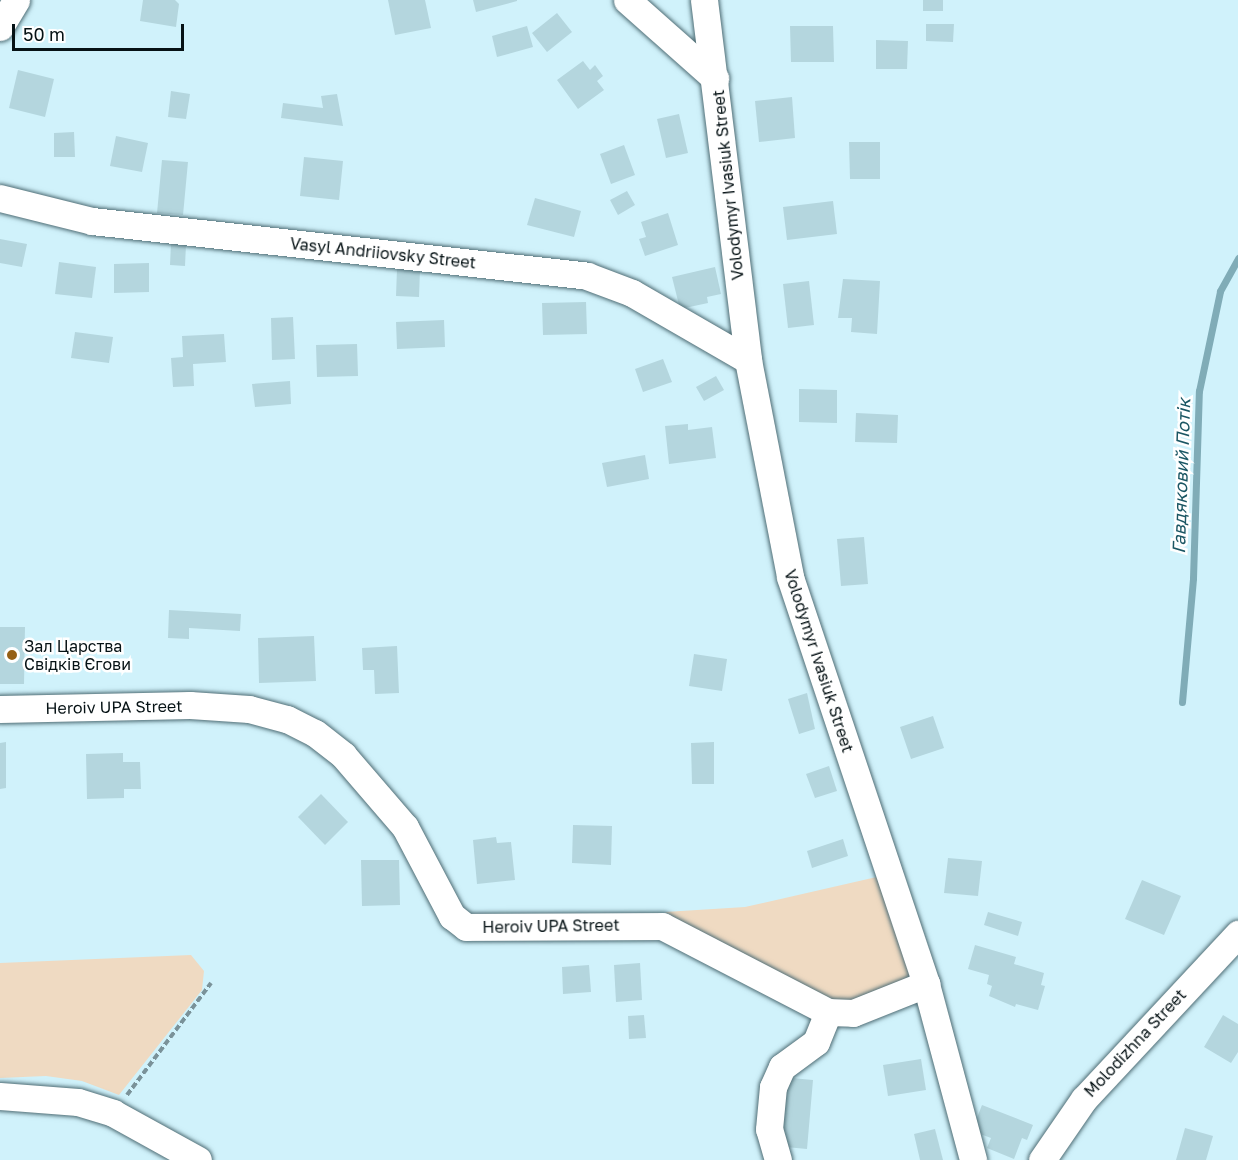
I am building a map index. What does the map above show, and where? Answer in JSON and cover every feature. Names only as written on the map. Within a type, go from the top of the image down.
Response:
[{"type":"street","points":[[0,27],[15,0]]},
{"type":"street","name":"Volodymyr Ivasiuk Street","points":[[627,0],[716,78]]},
{"type":"street","name":"Volodymyr Ivasiuk Street","points":[[704,0],[716,78],[748,360],[790,577],[926,984],[973,1160]]},
{"type":"street","name":"Vasyl Andriiovsky Street","points":[[0,198],[92,221],[587,276],[632,293],[748,360]]},
{"type":"street","name":"Heroiv UPA Street","points":[[0,709],[190,705],[249,709],[286,719],[315,733],[343,755],[405,827],[458,923],[466,927],[662,926],[828,1012],[853,1013],[926,984]]},
{"type":"street","name":"Molodizhna Street","points":[[1042,1160],[1084,1099],[1238,934]]},
{"type":"street","points":[[778,1160],[769,1129],[773,1087],[782,1067],[816,1042],[828,1012]]},
{"type":"street","points":[[0,1096],[78,1102],[113,1113],[198,1160]]},
{"type":"path","points":[[113,1113],[211,983]]},
{"type":"shaded area","points":[[881,876],[915,977],[850,1002],[818,998],[665,912],[745,907]]},
{"type":"shaded area","points":[[191,955],[204,971],[202,990],[119,1095],[82,1081],[46,1076],[0,1078],[0,963]]},
{"type":"building","points":[[143,0],[175,0],[179,4],[176,27],[140,21]]},
{"type":"building","points":[[388,0],[425,0],[431,28],[395,35]]},
{"type":"building","points":[[473,0],[517,0],[517,1],[476,12]]},
{"type":"building","points":[[923,0],[943,0],[943,11],[923,11]]},
{"type":"building","points":[[557,13],[572,32],[547,52],[532,33]]},
{"type":"building","points":[[926,24],[954,24],[953,42],[926,41]]},
{"type":"building","points":[[527,26],[533,47],[497,57],[492,36]]},
{"type":"building","points":[[790,26],[833,26],[834,62],[791,62]]},
{"type":"building","points":[[876,40],[908,41],[907,69],[876,69]]},
{"type":"building","points":[[583,61],[590,70],[595,65],[603,76],[597,81],[604,90],[578,109],[557,80]]},
{"type":"building","points":[[18,70],[54,79],[45,117],[9,108]]},
{"type":"building","points":[[171,91],[190,94],[186,119],[168,117]]},
{"type":"building","points":[[337,94],[343,126],[281,118],[283,103],[323,108],[321,96]]},
{"type":"building","points":[[792,97],[795,138],[759,142],[755,101]]},
{"type":"building","points":[[679,114],[688,153],[666,158],[657,119]]},
{"type":"building","points":[[74,132],[75,157],[54,157],[54,133]]},
{"type":"building","points":[[116,136],[148,143],[142,172],[110,166]]},
{"type":"building","points":[[849,142],[880,142],[880,179],[850,179]]},
{"type":"building","points":[[624,145],[635,175],[611,184],[600,154]]},
{"type":"building","points":[[304,157],[343,161],[339,200],[300,196]]},
{"type":"building","points":[[162,160],[188,162],[183,215],[157,213]]},
{"type":"building","points":[[627,191],[635,205],[618,215],[610,200]]},
{"type":"building","points":[[535,198],[581,211],[574,237],[527,225]]},
{"type":"building","points":[[833,201],[837,234],[787,240],[783,207]]},
{"type":"building","points":[[668,213],[678,245],[645,256],[639,239],[646,237],[641,222]]},
{"type":"building","points":[[0,239],[27,244],[22,267],[0,263]]},
{"type":"building","points":[[171,243],[186,244],[185,266],[170,265]]},
{"type":"building","points":[[59,262],[96,267],[92,298],[55,294]]},
{"type":"building","points":[[149,263],[149,292],[114,293],[114,264]]},
{"type":"building","points":[[715,267],[721,294],[707,297],[708,303],[680,309],[672,277]]},
{"type":"building","points":[[397,269],[420,270],[419,297],[396,296]]},
{"type":"building","points":[[843,279],[880,281],[877,334],[851,332],[852,318],[838,318]]},
{"type":"building","points":[[809,281],[814,325],[788,328],[783,284]]},
{"type":"building","points":[[586,302],[587,334],[543,335],[542,303]]},
{"type":"building","points":[[293,317],[295,359],[272,360],[271,318]]},
{"type":"building","points":[[444,320],[445,347],[397,349],[396,322]]},
{"type":"building","points":[[75,332],[113,337],[109,363],[71,358]]},
{"type":"building","points":[[224,334],[226,362],[193,364],[194,386],[173,387],[171,358],[183,357],[182,336]]},
{"type":"building","points":[[357,344],[358,376],[317,377],[316,345]]},
{"type":"building","points":[[663,359],[672,382],[643,392],[635,369]]},
{"type":"building","points":[[716,376],[724,390],[704,401],[696,387]]},
{"type":"building","points":[[290,381],[291,404],[255,407],[252,384]]},
{"type":"building","points":[[799,389],[837,390],[837,423],[799,422]]},
{"type":"building","points":[[856,413],[898,415],[897,443],[855,442]]},
{"type":"building","points":[[688,424],[688,430],[712,427],[716,458],[669,464],[665,426]]},
{"type":"building","points":[[645,455],[649,479],[607,487],[602,463]]},
{"type":"building","points":[[864,537],[868,584],[841,586],[837,539]]},
{"type":"building","points":[[169,610],[241,614],[240,631],[189,628],[189,639],[168,638]]},
{"type":"building","name":"Зал Царства Свідків Єгови","points":[[0,627],[25,627],[24,684],[0,684]]},
{"type":"building","points":[[314,636],[316,681],[259,683],[258,638]]},
{"type":"building","points":[[397,646],[399,693],[375,694],[374,670],[363,670],[362,648]]},
{"type":"building","points":[[694,654],[727,659],[722,691],[689,686]]},
{"type":"building","points":[[807,693],[815,729],[799,734],[788,699]]},
{"type":"building","points":[[933,716],[944,748],[911,759],[900,727]]},
{"type":"building","points":[[6,742],[6,788],[0,789],[0,743]]},
{"type":"building","points":[[714,742],[714,784],[692,784],[691,743]]},
{"type":"building","points":[[123,753],[123,762],[140,762],[141,789],[124,789],[124,798],[87,799],[86,754]]},
{"type":"building","points":[[829,766],[837,791],[815,798],[806,774]]},
{"type":"building","points":[[321,794],[348,822],[325,845],[298,817]]},
{"type":"building","points":[[573,825],[612,826],[611,865],[572,863]]},
{"type":"building","points":[[496,837],[497,843],[511,842],[515,880],[477,884],[473,840]]},
{"type":"building","points":[[843,839],[848,856],[812,868],[807,851]]},
{"type":"building","points":[[948,858],[982,861],[978,896],[944,893]]},
{"type":"building","points":[[361,860],[399,860],[400,905],[362,906]]},
{"type":"building","points":[[1142,880],[1181,896],[1164,935],[1125,919]]},
{"type":"building","points":[[988,912],[1022,922],[1018,936],[984,925]]},
{"type":"building","points":[[975,945],[1016,957],[1014,964],[1044,973],[1041,985],[1045,986],[1038,1010],[1016,1004],[1015,1007],[989,996],[992,986],[987,984],[989,975],[968,969]]},
{"type":"building","points":[[640,963],[642,1000],[616,1002],[614,965]]},
{"type":"building","points":[[589,965],[591,992],[563,994],[562,967]]},
{"type":"building","points":[[644,1015],[646,1038],[629,1039],[628,1016]]},
{"type":"building","points":[[1223,1015],[1238,1024],[1238,1052],[1231,1063],[1204,1047]]},
{"type":"building","points":[[921,1059],[926,1090],[888,1096],[883,1065]]},
{"type":"building","points":[[781,1077],[813,1080],[807,1149],[775,1146]]},
{"type":"building","points":[[982,1105],[1033,1125],[1027,1140],[1022,1138],[1014,1159],[987,1148],[991,1138],[972,1131]]},
{"type":"building","points":[[1185,1128],[1213,1136],[1206,1160],[1176,1160]]},
{"type":"building","points":[[935,1129],[943,1160],[920,1160],[914,1134]]},
{"type":"waterway","name":"Гавдяковий Потік","points":[[1182,702],[1193,578],[1199,391],[1220,291],[1238,258]]},
{"type":"place","name":"Зал Царства Свідків Єгови","points":[[12,655]]}]
